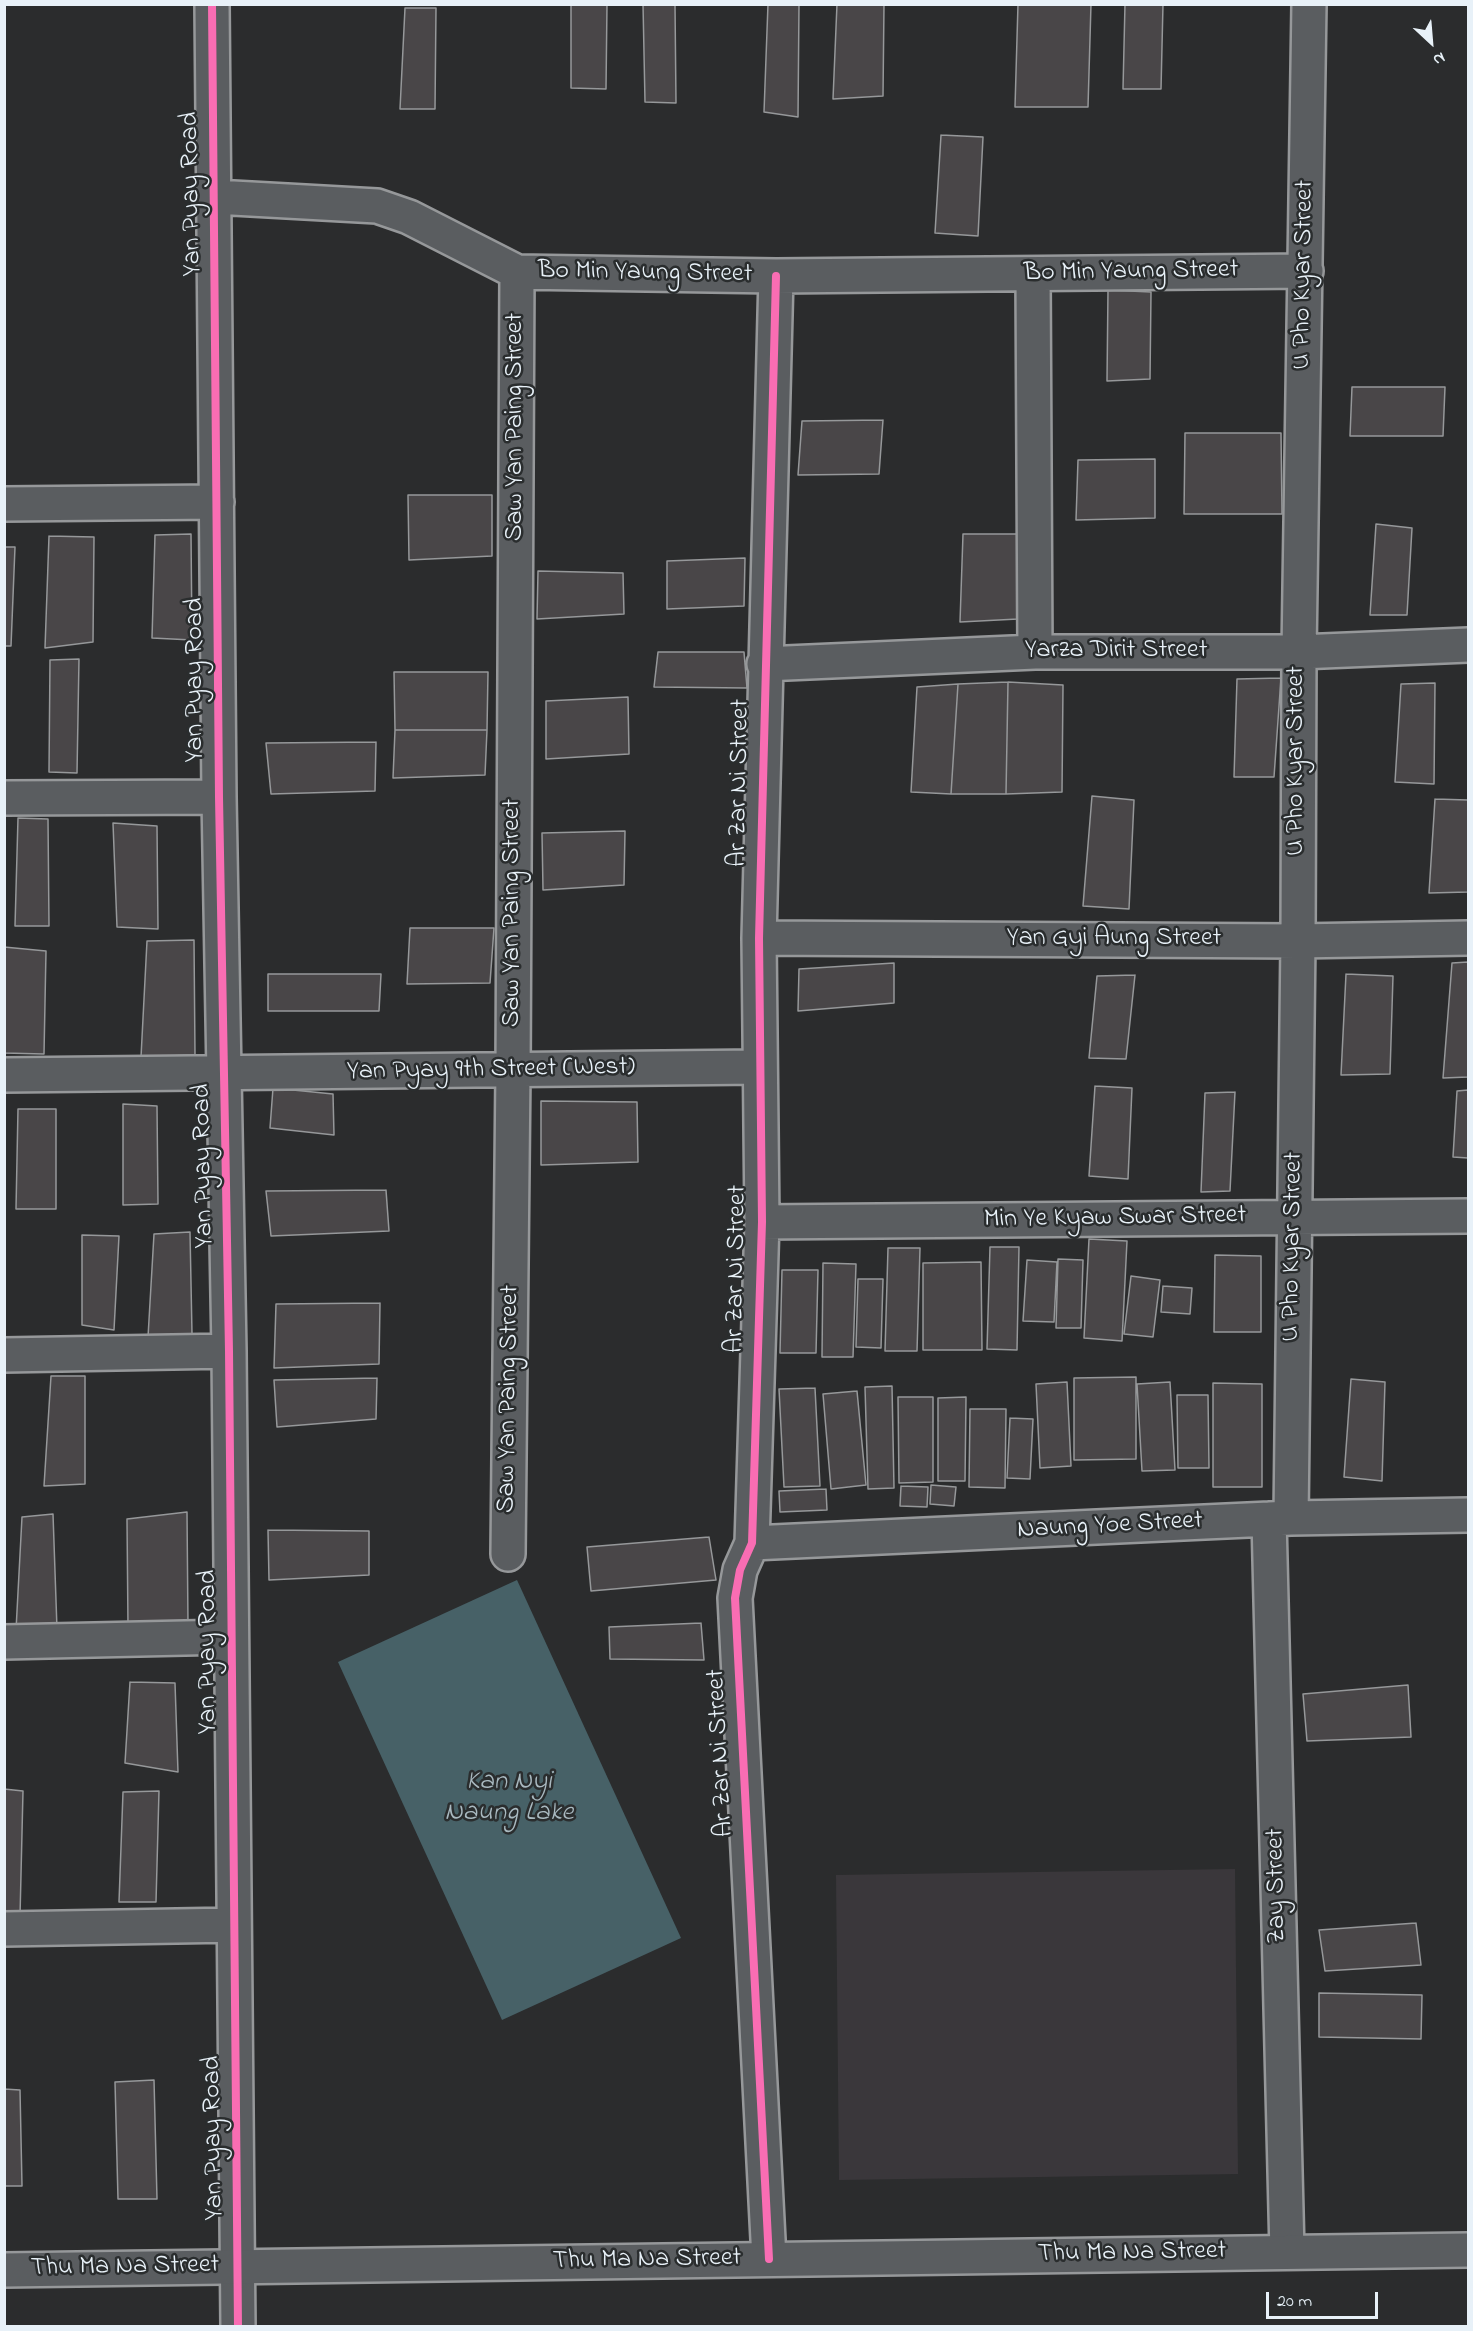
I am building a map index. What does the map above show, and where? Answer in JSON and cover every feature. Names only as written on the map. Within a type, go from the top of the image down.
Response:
[{"type":"street","name":"Yan Pyay Road","points":[[212,4],[219,796],[229,1351],[238,2326]]},
{"type":"street","name":"U Pho Kyar Street","points":[[1280,1519],[1295,1217],[1299,652],[1309,4]]},
{"type":"street","name":"Bo Min Yaung Street","points":[[214,197],[377,206],[409,217],[517,272],[776,276],[1306,271]]},
{"type":"street","name":"Saw Yan Paing Street","points":[[508,1554],[517,272]]},
{"type":"street","points":[[1034,274],[1035,652]]},
{"type":"street","name":"Ar Zar Ni Street","points":[[769,2259],[735,1598],[740,1570],[752,1543],[762,1222],[758,1067],[759,938],[764,664],[776,276]]},
{"type":"street","points":[[4,504],[217,502]]},
{"type":"street","name":"Yarza Dirit Street","points":[[764,664],[1035,652],[1299,652],[1468,645]]},
{"type":"street","points":[[4,798],[219,796]]},
{"type":"street","name":"Yan Gyi Aung Street","points":[[759,938],[1298,941],[1468,938]]},
{"type":"street","name":"Yan Pyay 9th Street (West)","points":[[4,1075],[758,1067]]},
{"type":"street","name":"Min Ye Kyaw Swar Street","points":[[762,1222],[1468,1216]]},
{"type":"street","points":[[4,1354],[229,1351]]},
{"type":"street","name":"Naung Yoe Street","points":[[752,1543],[1280,1519],[1468,1515]]},
{"type":"street","name":"Zay Street","points":[[1280,1519],[1287,2252]]},
{"type":"street","points":[[4,1641],[230,1637]]},
{"type":"street","points":[[4,1929],[234,1925]]},
{"type":"street","name":"Thu Ma Na Street","points":[[4,2270],[1468,2250]]},
{"type":"shaded area","points":[[1235,1869],[1238,2174],[839,2180],[836,1875]]},
{"type":"water","name":"Kan Nyi Naung Lake","points":[[517,1580],[681,1938],[502,2020],[338,1662]]},
{"type":"building","points":[[571,4],[607,4],[606,89],[571,88]]},
{"type":"building","points":[[643,4],[675,4],[676,103],[645,102]]},
{"type":"building","points":[[768,4],[799,4],[798,117],[764,112]]},
{"type":"building","points":[[837,4],[884,4],[883,96],[833,99]]},
{"type":"building","points":[[1018,4],[1091,4],[1088,107],[1015,107]]},
{"type":"building","points":[[1125,4],[1163,4],[1161,89],[1123,89]]},
{"type":"building","points":[[405,8],[436,8],[435,109],[400,109]]},
{"type":"building","points":[[941,135],[983,137],[978,236],[935,233]]},
{"type":"building","points":[[1108,290],[1151,292],[1150,379],[1107,381]]},
{"type":"building","points":[[1352,387],[1445,387],[1443,436],[1350,436]]},
{"type":"building","points":[[883,420],[879,474],[798,475],[802,421]]},
{"type":"building","points":[[1185,433],[1281,433],[1282,514],[1184,514]]},
{"type":"building","points":[[1155,459],[1155,518],[1076,520],[1078,460]]},
{"type":"building","points":[[408,495],[492,495],[492,556],[409,560]]},
{"type":"building","points":[[1376,524],[1412,528],[1407,615],[1370,615]]},
{"type":"building","points":[[191,534],[192,640],[152,638],[155,535]]},
{"type":"building","points":[[963,534],[1018,534],[1018,619],[960,622]]},
{"type":"building","points":[[49,536],[94,537],[93,642],[45,648]]},
{"type":"building","points":[[4,547],[15,547],[11,646],[4,646]]},
{"type":"building","points":[[745,558],[744,606],[667,609],[667,561]]},
{"type":"building","points":[[538,571],[623,573],[624,614],[537,619]]},
{"type":"building","points":[[658,652],[744,652],[747,688],[654,687]]},
{"type":"building","points":[[79,659],[77,773],[49,772],[50,660]]},
{"type":"building","points":[[394,672],[488,672],[487,730],[395,730]]},
{"type":"building","points":[[1281,678],[1274,777],[1234,777],[1237,679]]},
{"type":"building","points":[[1008,682],[1063,685],[1062,792],[1006,794]]},
{"type":"building","points":[[1008,682],[1006,794],[951,794],[958,684]]},
{"type":"building","points":[[1435,683],[1434,784],[1395,782],[1401,684]]},
{"type":"building","points":[[958,684],[951,794],[911,792],[917,687]]},
{"type":"building","points":[[628,697],[629,754],[546,759],[546,701]]},
{"type":"building","points":[[395,730],[487,730],[485,775],[393,778]]},
{"type":"building","points":[[376,742],[375,791],[271,794],[266,743]]},
{"type":"building","points":[[1092,796],[1134,800],[1129,909],[1083,906]]},
{"type":"building","points":[[1435,799],[1468,800],[1468,892],[1429,893]]},
{"type":"building","points":[[18,818],[48,819],[49,926],[15,926]]},
{"type":"building","points":[[113,823],[157,826],[158,929],[117,927]]},
{"type":"building","points":[[625,831],[624,885],[543,890],[542,833]]},
{"type":"building","points":[[410,928],[494,928],[490,983],[407,984]]},
{"type":"building","points":[[194,940],[195,1055],[141,1057],[147,941]]},
{"type":"building","points":[[4,947],[46,951],[44,1054],[4,1053]]},
{"type":"building","points":[[1468,962],[1468,1077],[1443,1078],[1452,963]]},
{"type":"building","points":[[894,963],[894,1003],[798,1011],[799,969]]},
{"type":"building","points":[[268,974],[381,974],[379,1011],[268,1011]]},
{"type":"building","points":[[1346,974],[1393,976],[1390,1074],[1341,1075]]},
{"type":"building","points":[[1135,975],[1126,1059],[1089,1058],[1097,976]]},
{"type":"building","points":[[1095,1086],[1132,1088],[1128,1179],[1089,1176]]},
{"type":"building","points":[[273,1088],[333,1094],[334,1135],[270,1128]]},
{"type":"building","points":[[1468,1090],[1468,1158],[1453,1157],[1457,1091]]},
{"type":"building","points":[[1235,1092],[1230,1191],[1201,1192],[1205,1093]]},
{"type":"building","points":[[541,1101],[637,1102],[638,1162],[541,1165]]},
{"type":"building","points":[[123,1104],[157,1106],[158,1204],[123,1205]]},
{"type":"building","points":[[18,1109],[56,1109],[56,1209],[16,1209]]},
{"type":"building","points":[[386,1190],[389,1231],[271,1236],[266,1191]]},
{"type":"building","points":[[190,1232],[192,1334],[148,1337],[154,1234]]},
{"type":"building","points":[[82,1235],[119,1236],[114,1330],[82,1325]]},
{"type":"building","points":[[1089,1239],[1127,1241],[1122,1341],[1084,1338]]},
{"type":"building","points":[[990,1247],[1019,1247],[1017,1350],[987,1349]]},
{"type":"building","points":[[888,1248],[920,1248],[917,1351],[885,1351]]},
{"type":"building","points":[[1215,1255],[1261,1256],[1261,1332],[1214,1332]]},
{"type":"building","points":[[1058,1259],[1083,1260],[1081,1328],[1056,1328]]},
{"type":"building","points":[[1027,1260],[1057,1262],[1054,1322],[1023,1321]]},
{"type":"building","points":[[981,1262],[982,1350],[923,1350],[923,1263]]},
{"type":"building","points":[[823,1263],[856,1264],[853,1357],[822,1357]]},
{"type":"building","points":[[782,1270],[818,1270],[816,1353],[780,1353]]},
{"type":"building","points":[[1131,1276],[1160,1280],[1153,1337],[1124,1334]]},
{"type":"building","points":[[858,1279],[883,1279],[881,1348],[856,1347]]},
{"type":"building","points":[[1163,1286],[1192,1288],[1190,1314],[1161,1312]]},
{"type":"building","points":[[380,1303],[379,1364],[274,1368],[276,1304]]},
{"type":"building","points":[[51,1376],[85,1376],[85,1484],[44,1486]]},
{"type":"building","points":[[1136,1377],[1136,1459],[1074,1460],[1074,1378]]},
{"type":"building","points":[[377,1378],[376,1419],[277,1427],[274,1380]]},
{"type":"building","points":[[1351,1379],[1385,1382],[1382,1481],[1344,1477]]},
{"type":"building","points":[[1067,1382],[1071,1466],[1040,1468],[1036,1384]]},
{"type":"building","points":[[1170,1382],[1175,1470],[1142,1471],[1137,1384]]},
{"type":"building","points":[[1213,1383],[1262,1384],[1262,1487],[1213,1487]]},
{"type":"building","points":[[892,1386],[894,1488],[868,1489],[865,1387]]},
{"type":"building","points":[[815,1388],[820,1486],[784,1487],[779,1389]]},
{"type":"building","points":[[857,1391],[866,1485],[831,1489],[823,1394]]},
{"type":"building","points":[[1177,1395],[1208,1395],[1209,1468],[1178,1468]]},
{"type":"building","points":[[898,1397],[933,1397],[933,1482],[899,1483]]},
{"type":"building","points":[[966,1397],[965,1481],[938,1481],[938,1398]]},
{"type":"building","points":[[970,1409],[1006,1409],[1005,1488],[969,1487]]},
{"type":"building","points":[[1010,1418],[1033,1419],[1030,1479],[1007,1478]]},
{"type":"building","points":[[931,1485],[956,1487],[954,1506],[930,1504]]},
{"type":"building","points":[[901,1486],[928,1487],[927,1507],[900,1506]]},
{"type":"building","points":[[826,1489],[827,1510],[780,1512],[779,1491]]},
{"type":"building","points":[[187,1512],[188,1625],[128,1627],[127,1519]]},
{"type":"building","points":[[53,1514],[57,1629],[16,1630],[22,1517]]},
{"type":"building","points":[[268,1530],[369,1531],[369,1575],[269,1580]]},
{"type":"building","points":[[709,1537],[716,1580],[591,1591],[587,1547]]},
{"type":"building","points":[[701,1623],[704,1660],[610,1659],[609,1627]]},
{"type":"building","points":[[130,1682],[175,1683],[178,1772],[125,1763]]},
{"type":"building","points":[[1408,1685],[1411,1737],[1307,1741],[1303,1694]]},
{"type":"building","points":[[4,1789],[23,1791],[20,1916],[4,1915]]},
{"type":"building","points":[[159,1791],[156,1902],[119,1902],[123,1792]]},
{"type":"building","points":[[1416,1923],[1421,1965],[1325,1971],[1319,1930]]},
{"type":"building","points":[[1319,1993],[1422,1995],[1421,2039],[1319,2037]]},
{"type":"building","points":[[154,2080],[157,2199],[118,2199],[115,2082]]},
{"type":"building","points":[[4,2089],[20,2090],[22,2186],[4,2186]]},
{"type":"cycle path","points":[[212,4],[219,797],[229,1351],[238,2326]]},
{"type":"cycle path","points":[[769,2259],[735,1598],[740,1570],[752,1543],[762,1222],[759,938],[776,276]]}]
